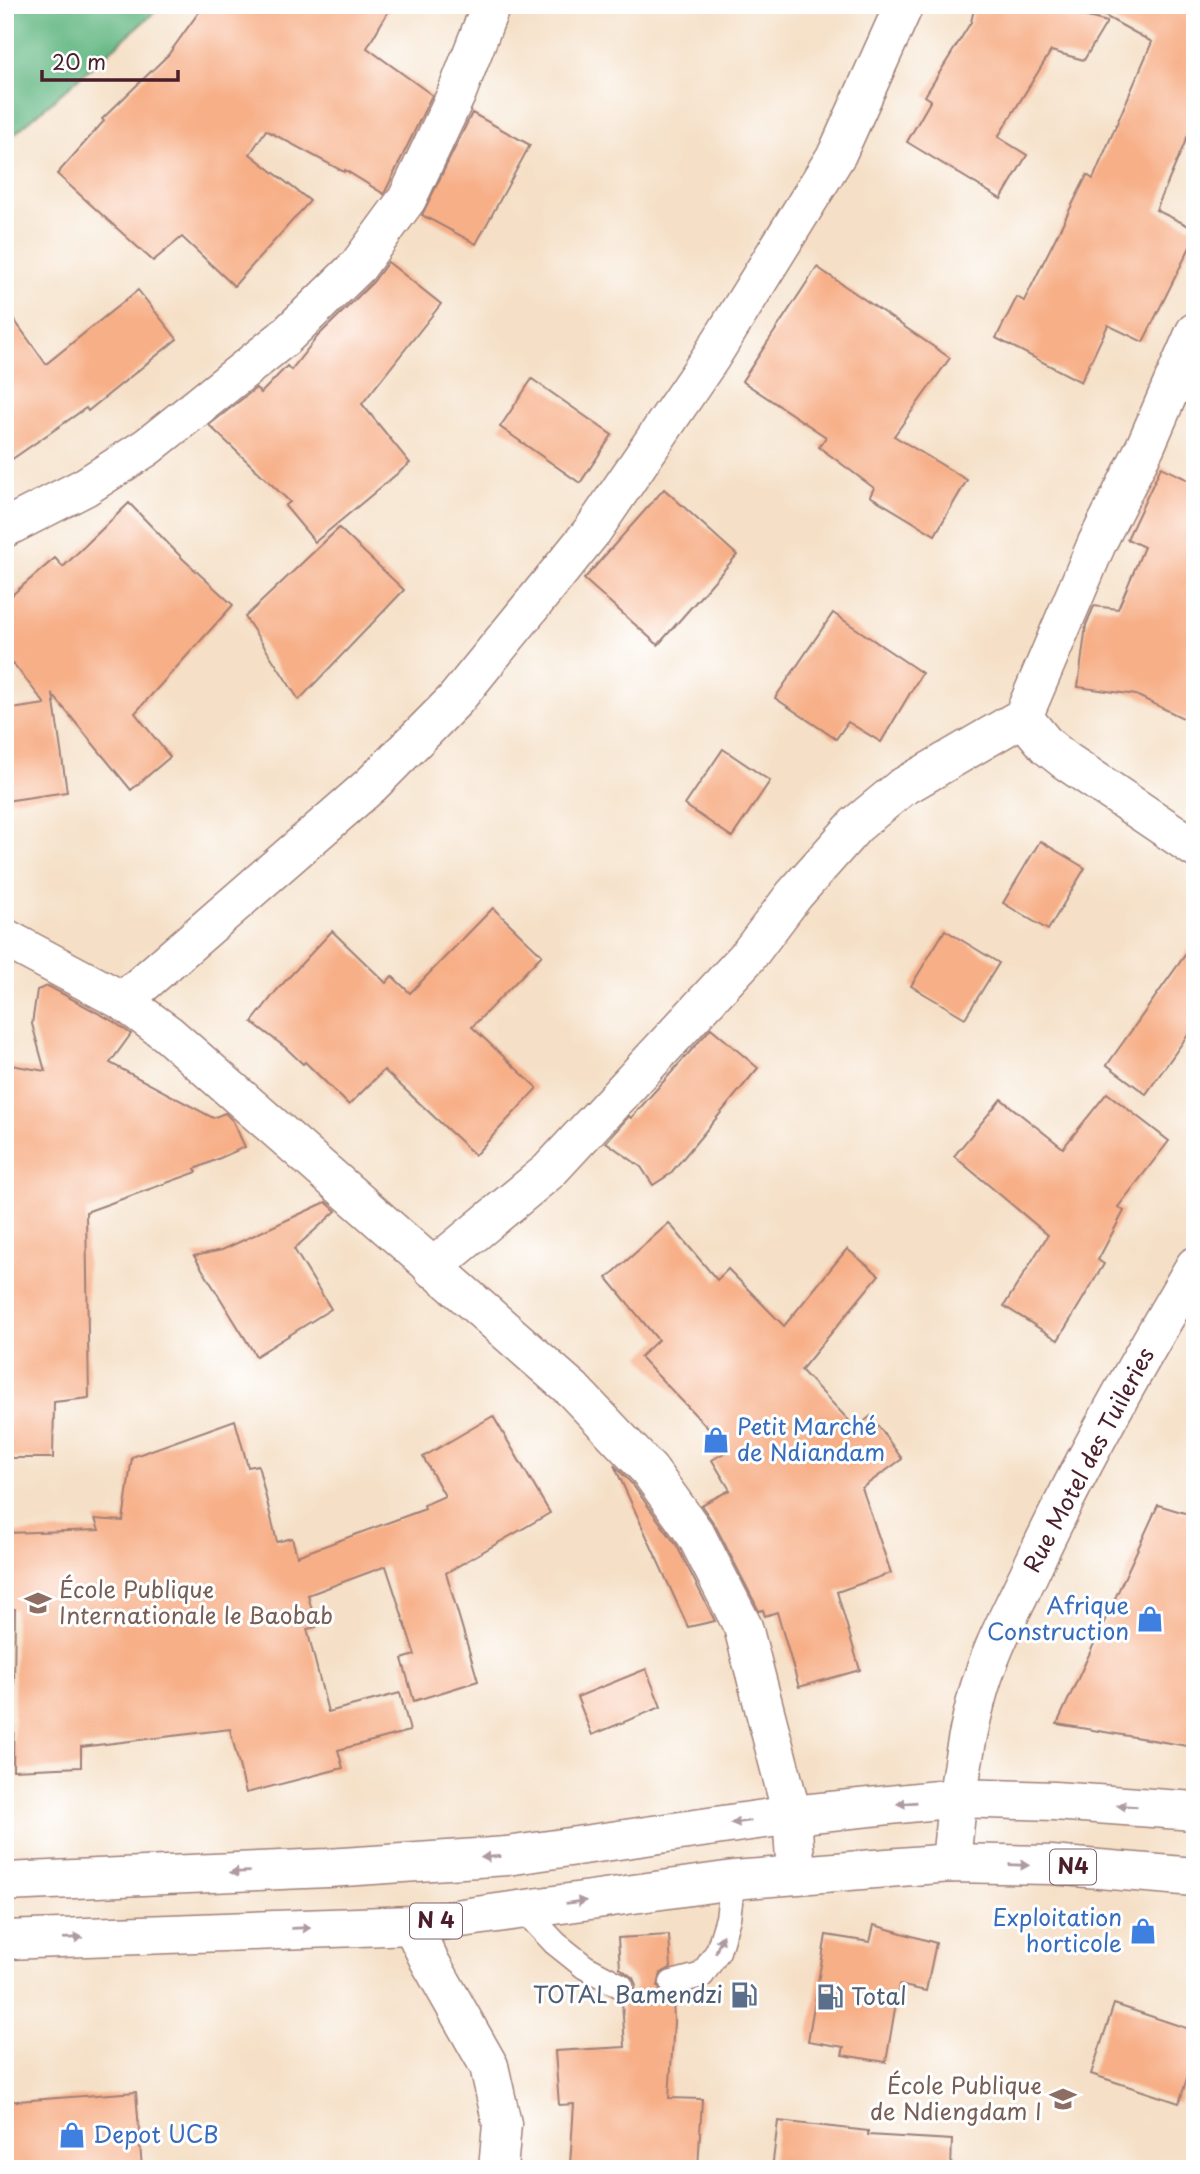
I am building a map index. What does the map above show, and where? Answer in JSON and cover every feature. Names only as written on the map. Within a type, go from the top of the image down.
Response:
[{"type":"main road","points":[[5,528],[85,487],[147,447],[284,338],[358,266],[407,200],[456,96],[491,5]]},
{"type":"main road","points":[[123,1001],[371,785],[454,699],[593,530],[711,357],[837,154],[904,5]]},
{"type":"main road","points":[[432,1268],[549,1171],[748,956],[794,895],[856,825],[901,788],[1023,717],[1097,543],[1146,445],[1195,332]]},
{"type":"main road","points":[[1023,717],[1047,746],[1066,761],[1195,848]]},
{"type":"main road","points":[[5,938],[123,1001],[168,1034],[573,1390],[649,1470],[696,1535],[743,1628],[792,1815],[796,1874]]},
{"type":"main road","name":"Rue Motel des Tuileries","points":[[951,1863],[957,1798],[976,1699],[998,1640],[1054,1520],[1134,1369],[1195,1265]]},
{"type":"main road","points":[[5,1882],[328,1868],[507,1856],[792,1815],[957,1798],[1055,1801],[1195,1811]]},
{"type":"main road","name":"N 4","points":[[5,1940],[412,1925],[733,1880],[951,1863]]},
{"type":"main road","name":"N4","points":[[951,1863],[1051,1866],[1195,1877]]},
{"type":"main road","points":[[412,1925],[489,2066],[502,2124],[498,2169]]},
{"type":"lane","points":[[672,1983],[702,1975],[718,1951],[728,1918],[733,1880]]},
{"type":"lane","points":[[523,1909],[555,1943],[585,1967],[621,1986]]},
{"type":"green space","points":[[5,5],[163,5],[5,142]]},
{"type":"building","points":[[204,5],[392,5],[367,48],[432,95],[384,194],[345,170],[344,172],[266,130],[250,154],[310,201],[234,286],[182,237],[153,261],[57,174],[104,121],[102,119],[168,55]]},
{"type":"building","points":[[975,5],[1042,5],[1107,22],[1084,60],[1051,51],[998,137],[1027,155],[1001,199],[907,142],[931,100],[925,96],[971,22]]},
{"type":"building","points":[[1085,5],[1195,5],[1195,119],[1156,210],[1195,229],[1195,237],[1143,342],[1108,325],[1081,382],[996,338],[1017,297],[1024,301],[1087,175],[1093,179],[1152,42]]},
{"type":"building","points":[[472,113],[530,145],[476,244],[422,215]]},
{"type":"building","points":[[388,262],[441,304],[362,404],[410,463],[315,542],[285,506],[290,502],[209,425],[256,388],[261,393],[287,366],[291,370],[318,336],[373,282]]},
{"type":"building","points":[[817,267],[950,358],[894,436],[967,480],[935,535],[870,496],[874,488],[819,447],[826,437],[742,381]]},
{"type":"building","points":[[138,290],[177,339],[88,411],[86,408],[5,464],[5,307],[46,364]]},
{"type":"building","points":[[532,379],[612,435],[580,483],[500,427]]},
{"type":"building","points":[[1161,467],[1195,483],[1195,724],[1136,695],[1078,687],[1086,625],[1094,606],[1118,609],[1144,547],[1127,539]]},
{"type":"building","points":[[664,489],[737,555],[658,645],[584,579]]},
{"type":"building","points":[[129,503],[183,559],[233,605],[135,713],[170,757],[131,790],[53,695],[67,792],[5,801],[5,710],[45,704],[5,653],[5,601],[55,558],[63,567]]},
{"type":"building","points":[[339,528],[404,590],[299,700],[245,617]]},
{"type":"building","points":[[833,613],[922,673],[881,742],[848,722],[836,739],[775,698]]},
{"type":"building","points":[[723,749],[770,781],[732,837],[685,805]]},
{"type":"building","points":[[1040,841],[1085,868],[1048,930],[1003,903]]},
{"type":"building","points":[[493,908],[542,955],[472,1027],[537,1088],[475,1155],[384,1070],[349,1105],[305,1062],[303,1064],[252,1022],[277,990],[332,931],[386,983],[392,976],[410,993]]},
{"type":"building","points":[[945,930],[999,963],[965,1018],[911,986]]},
{"type":"building","points":[[1195,941],[1195,1025],[1146,1094],[1107,1065]]},
{"type":"building","points":[[48,986],[111,1020],[131,1034],[110,1063],[213,1118],[225,1113],[233,1121],[245,1147],[195,1169],[197,1172],[86,1212],[89,1398],[54,1402],[53,1458],[5,1458],[5,1064],[45,1071],[32,1024],[37,990]]},
{"type":"building","points":[[711,1028],[758,1068],[670,1174],[653,1185],[641,1167],[606,1142],[629,1116],[631,1118]]},
{"type":"building","points":[[1107,1093],[1169,1141],[1118,1207],[1124,1211],[1098,1260],[1104,1264],[1058,1340],[1004,1306],[1048,1235],[954,1156],[1001,1099],[1063,1148]]},
{"type":"building","points":[[326,1202],[336,1211],[294,1249],[331,1309],[256,1356],[194,1256],[222,1250]]},
{"type":"building","points":[[669,1223],[717,1280],[728,1269],[784,1326],[847,1249],[879,1275],[801,1370],[856,1428],[871,1416],[902,1459],[862,1488],[891,1573],[837,1592],[860,1670],[799,1687],[777,1612],[765,1616],[763,1610],[759,1611],[715,1525],[701,1505],[730,1490],[712,1460],[729,1450],[640,1357],[658,1340],[607,1278]]},
{"type":"building","points":[[493,1416],[550,1513],[446,1573],[478,1681],[414,1701],[402,1659],[415,1655],[386,1566],[308,1595],[316,1627],[307,1629],[328,1712],[400,1693],[410,1731],[338,1750],[343,1768],[246,1793],[230,1729],[81,1747],[81,1767],[13,1770],[15,1609],[5,1610],[5,1533],[99,1530],[95,1519],[123,1521],[132,1457],[235,1420],[248,1467],[258,1465],[277,1542],[292,1538],[297,1556],[425,1509],[424,1505],[445,1496],[423,1457]]},
{"type":"building","points":[[614,1465],[632,1484],[677,1546],[715,1621],[688,1627]]},
{"type":"building","name":"Afrique Construction","points":[[1158,1505],[1195,1516],[1195,1723],[1188,1746],[1057,1724]]},
{"type":"building","points":[[646,1669],[661,1707],[592,1735],[577,1697]]},
{"type":"building","points":[[874,1925],[936,1943],[926,1991],[899,1985],[886,2062],[842,2055],[844,2047],[808,2041],[826,1935],[870,1942]]},
{"type":"building","points":[[669,1935],[671,1968],[661,1973],[658,1986],[662,1994],[673,1997],[669,2098],[702,2099],[698,2169],[570,2165],[574,2104],[559,2105],[555,2051],[625,2047],[622,2001],[634,1993],[636,1985],[633,1978],[620,1968],[618,1938]]},
{"type":"building","points":[[1114,2004],[1195,2031],[1195,2055],[1179,2103],[1091,2074]]},
{"type":"building","name":"Depot UCB","points":[[136,2092],[142,2169],[5,2169],[5,2102]]},
{"type":"building","points":[[778,2121],[868,2131],[868,2135],[952,2140],[951,2169],[772,2169]]},
{"type":"place","name":"Petit Marché de Ndiandam","points":[[716,1440]]},
{"type":"place","name":"École Publique Internationale le Baobab","points":[[38,1603]]},
{"type":"place","name":"Afrique Construction","points":[[1150,1619]]},
{"type":"place","name":"Exploitation horticole","points":[[1143,1931]]},
{"type":"place","name":"TOTAL Bamendzi","points":[[744,1995]]},
{"type":"place","name":"Total","points":[[830,1997]]},
{"type":"place","name":"École Publique de Ndiengdam I","points":[[1063,2099]]},
{"type":"place","name":"Depot UCB","points":[[72,2135]]}]
